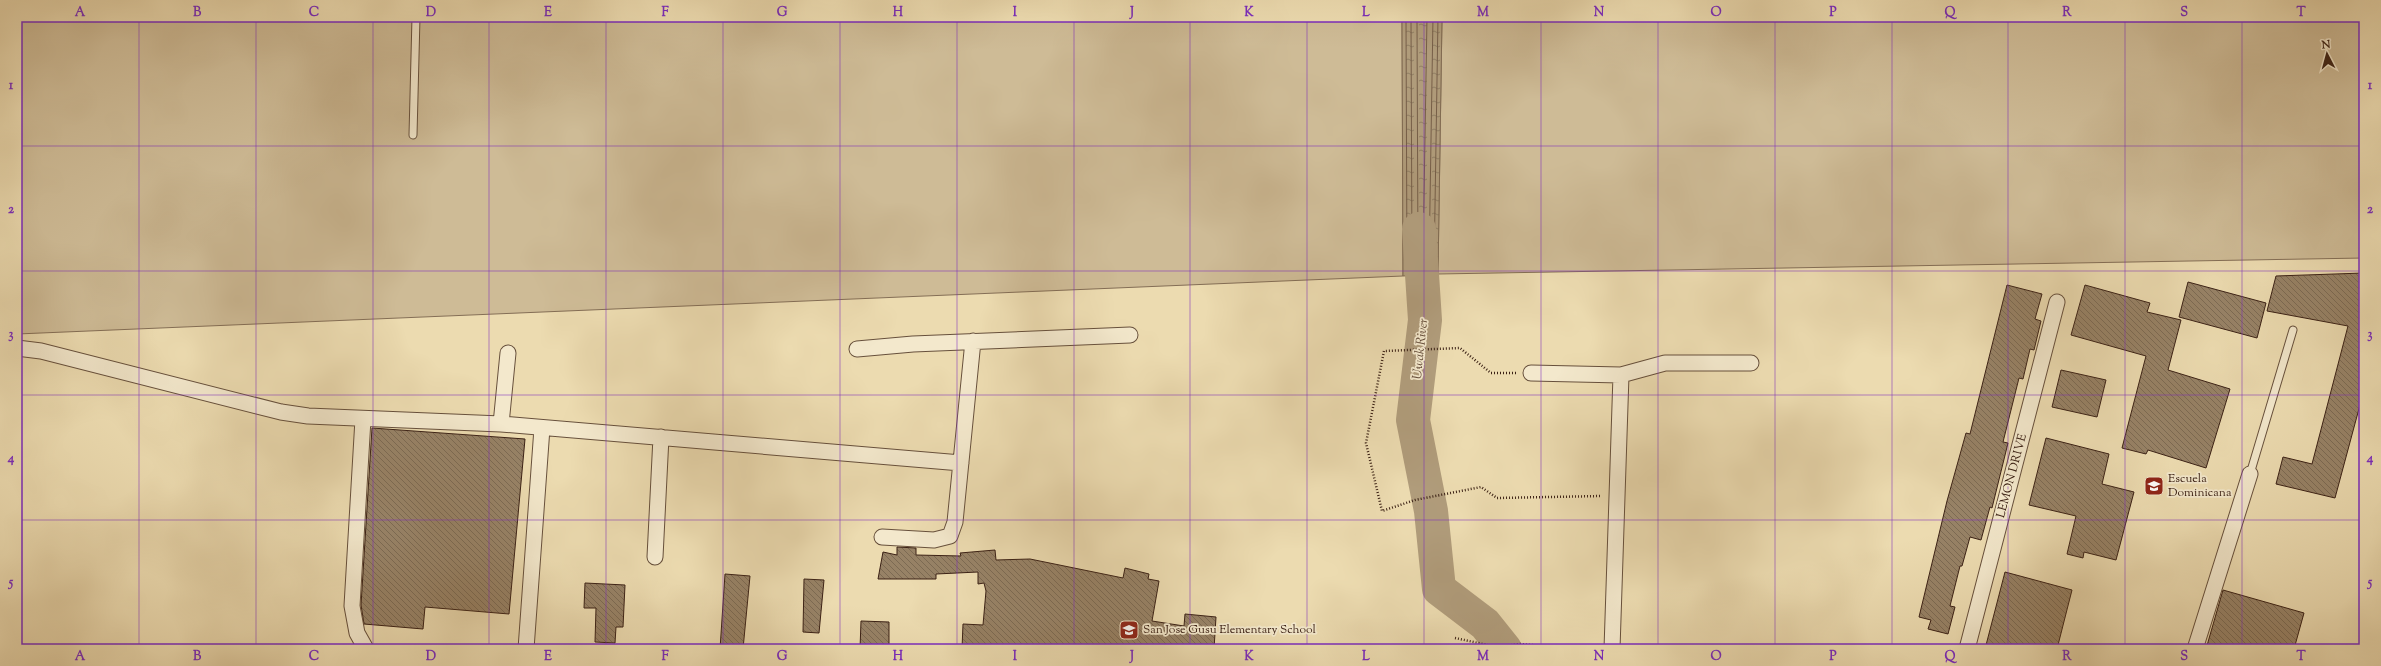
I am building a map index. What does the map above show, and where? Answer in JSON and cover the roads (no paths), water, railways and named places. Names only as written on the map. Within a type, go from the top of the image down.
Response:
[{"type":"street","name":"LEMON DRIVE","points":[[1967,649],[2057,302]]},
{"type":"street","points":[[857,349],[913,344],[1130,335]]},
{"type":"street","points":[[882,537],[934,540],[950,536],[955,522],[973,341]]},
{"type":"street","points":[[17,348],[41,351],[281,412],[363,419],[501,424],[961,463]]},
{"type":"street","points":[[501,424],[508,353]]},
{"type":"street","points":[[1531,373],[1621,375],[1665,363],[1751,363]]},
{"type":"street","points":[[1612,649],[1621,375]]},
{"type":"street","points":[[363,419],[352,606],[357,633],[366,649]]},
{"type":"street","points":[[526,649],[542,428]]},
{"type":"street","points":[[655,556],[661,437]]},
{"type":"street","points":[[2195,649],[2250,474]]},
{"type":"lane","points":[[413,135],[416,17]]},
{"type":"lane","points":[[2250,474],[2294,330]]},
{"type":"water","points":[[1402,17],[1442,17],[1438,274],[1403,276]]},
{"type":"waterway","name":"Uwak River","points":[[1419,229],[1425,320],[1413,420],[1431,511],[1439,589],[1485,624],[1505,649]]},
{"type":"place","name":"Escuela Dominicana","points":[[2154,486]]},
{"type":"place","name":"San Jose Gusu Elementary School","points":[[1129,630]]}]
